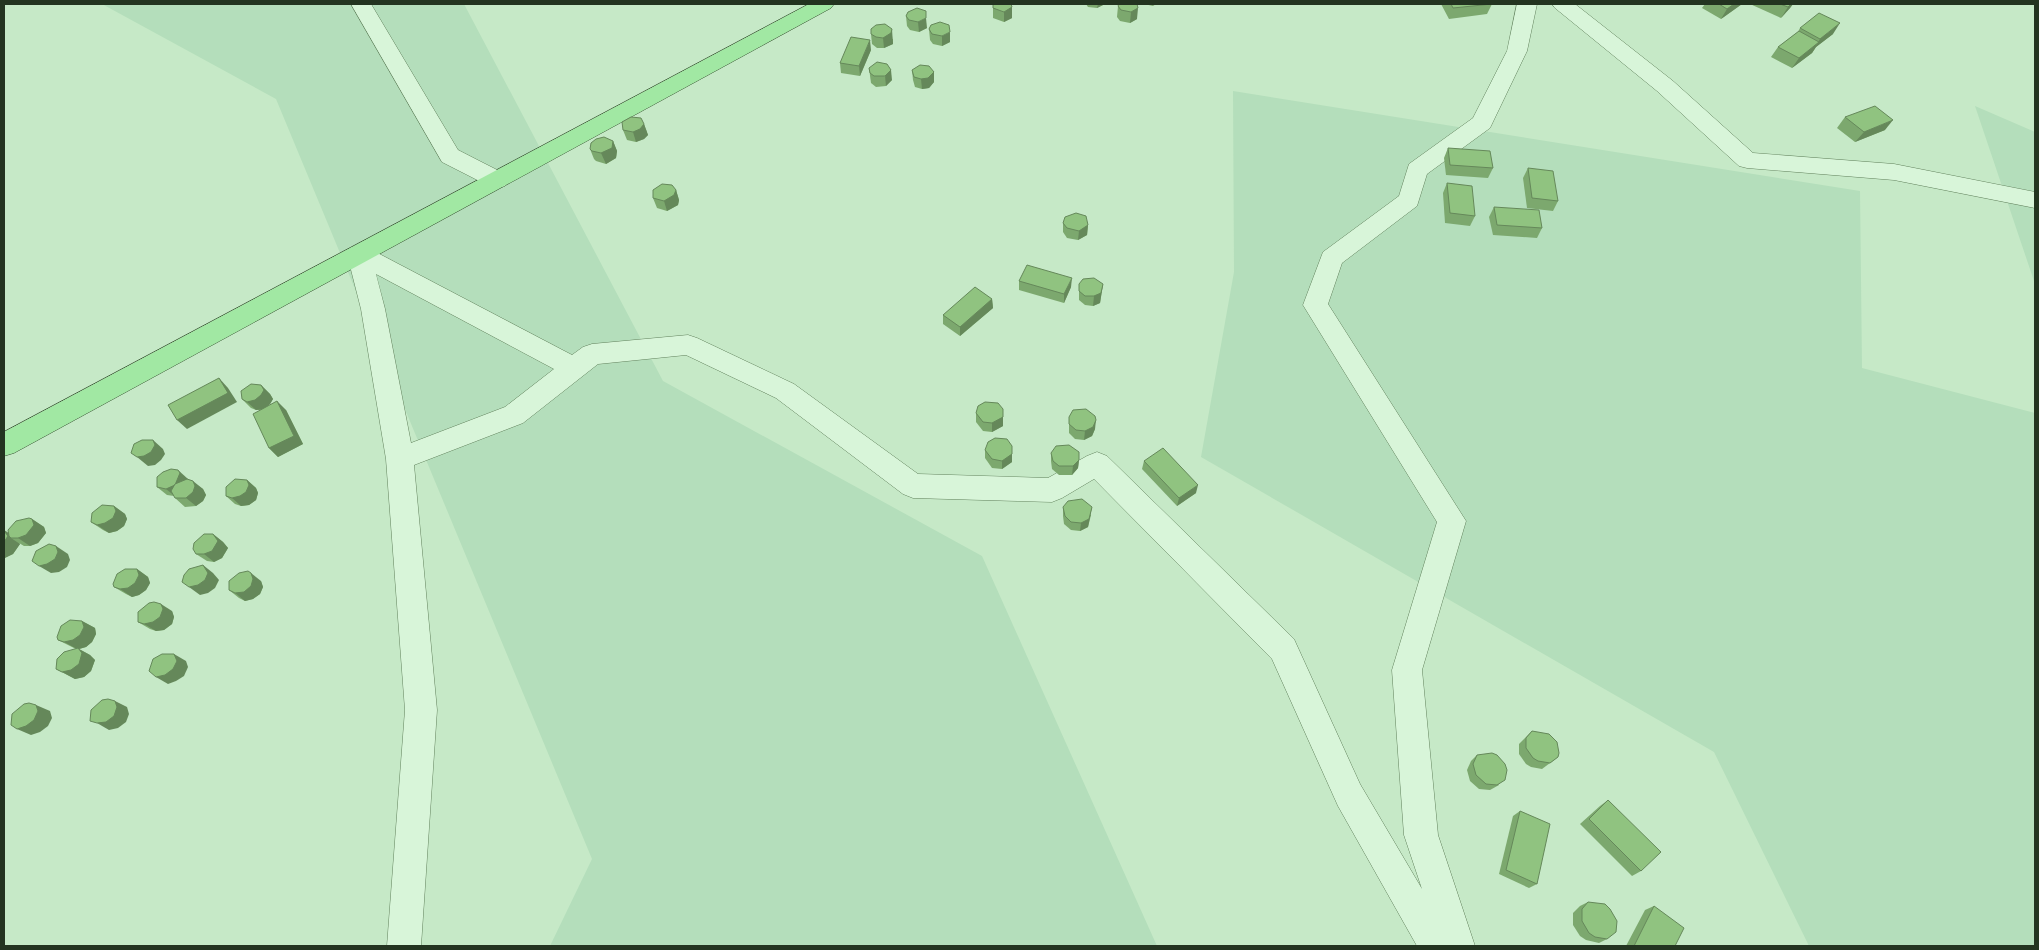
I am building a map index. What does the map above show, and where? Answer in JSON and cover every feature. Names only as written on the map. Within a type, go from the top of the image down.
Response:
[{"type":"main road","points":[[4,445],[824,4]]},
{"type":"street","points":[[361,4],[450,156],[497,180]]},
{"type":"street","points":[[1458,946],[1421,835],[1407,670],[1452,521],[1315,305],[1332,258],[1409,200],[1417,170],[1482,123],[1517,51],[1527,4]]},
{"type":"street","points":[[1562,4],[1665,86],[1747,160],[1894,172],[2035,200]]},
{"type":"street","points":[[359,254],[574,368]]},
{"type":"street","points":[[359,254],[373,309],[400,459],[421,710],[404,946]]},
{"type":"street","points":[[400,459],[514,415],[592,354],[688,345],[785,391],[913,486],[1052,490],[1097,464],[1284,650],[1349,795],[1436,946]]},
{"type":"green space","points":[[102,4],[464,4],[663,381],[982,556],[1157,946],[550,946],[592,859],[276,99]]},
{"type":"green space","points":[[1233,91],[1860,191],[1862,368],[2035,413],[2035,946],[1809,946],[1714,752],[1201,457],[1234,272]]},
{"type":"green space","points":[[1975,106],[2035,132],[2035,284]]},
{"type":"building","points":[[993,4],[1011,4],[1012,7],[1004,12],[993,8]]},
{"type":"building","points":[[1119,4],[1137,4],[1138,8],[1131,12],[1121,10],[1118,6]]},
{"type":"building","points":[[1451,4],[1492,4],[1453,8]]},
{"type":"building","points":[[1719,4],[1734,4],[1727,9]]},
{"type":"building","points":[[1780,4],[1791,4],[1788,7]]},
{"type":"building","points":[[917,8],[926,11],[926,18],[918,22],[909,20],[906,16],[908,12]]},
{"type":"building","points":[[1819,13],[1840,23],[1820,39],[1800,28]]},
{"type":"building","points":[[940,22],[949,25],[950,32],[942,36],[932,34],[929,29],[931,25]]},
{"type":"building","points":[[885,24],[892,29],[891,33],[883,38],[871,34],[871,29],[876,25]]},
{"type":"building","points":[[1799,31],[1819,42],[1799,58],[1778,47]]},
{"type":"building","points":[[851,37],[870,40],[859,66],[840,63]]},
{"type":"building","points":[[877,62],[887,64],[891,70],[885,76],[874,76],[870,73],[869,68]]},
{"type":"building","points":[[920,65],[929,66],[934,72],[928,78],[914,77],[912,70]]},
{"type":"building","points":[[1875,106],[1893,120],[1864,132],[1845,117]]},
{"type":"building","points":[[631,117],[641,118],[644,124],[640,129],[633,132],[623,130],[622,122]]},
{"type":"building","points":[[604,137],[613,141],[612,148],[601,153],[590,149],[591,143],[596,139]]},
{"type":"building","points":[[1448,148],[1490,151],[1493,168],[1450,165]]},
{"type":"building","points":[[1528,168],[1553,171],[1558,201],[1532,198]]},
{"type":"building","points":[[1447,183],[1472,186],[1475,216],[1450,213]]},
{"type":"building","points":[[662,184],[672,185],[676,190],[674,195],[664,201],[653,198],[653,190]]},
{"type":"building","points":[[1494,207],[1539,210],[1542,228],[1497,225]]},
{"type":"building","points":[[1076,213],[1086,216],[1088,225],[1079,231],[1067,228],[1063,223],[1065,217]]},
{"type":"building","points":[[1027,265],[1072,278],[1064,294],[1019,281]]},
{"type":"building","points":[[1094,278],[1103,284],[1101,293],[1094,296],[1085,296],[1079,291],[1079,284],[1083,279]]},
{"type":"building","points":[[975,287],[992,299],[960,327],[943,315]]},
{"type":"building","points":[[219,378],[228,393],[177,420],[168,405]]},
{"type":"building","points":[[251,384],[261,385],[264,390],[255,400],[247,402],[242,399],[241,391]]},
{"type":"building","points":[[277,401],[294,436],[269,448],[253,414]]},
{"type":"building","points":[[985,402],[998,403],[1003,409],[1003,417],[992,423],[983,422],[976,413],[978,406]]},
{"type":"building","points":[[1086,409],[1095,416],[1096,420],[1093,427],[1085,431],[1076,430],[1069,424],[1069,417],[1073,410]]},
{"type":"building","points":[[995,438],[1007,439],[1012,446],[1012,454],[1002,461],[992,459],[985,450],[988,442]]},
{"type":"building","points":[[142,440],[153,440],[155,445],[151,452],[137,457],[131,453],[134,444]]},
{"type":"building","points":[[1069,445],[1079,452],[1079,460],[1073,466],[1059,466],[1053,461],[1051,453],[1056,446]]},
{"type":"building","points":[[1163,448],[1198,485],[1179,498],[1144,461]]},
{"type":"building","points":[[171,469],[178,470],[180,473],[175,485],[166,489],[157,487],[157,477]]},
{"type":"building","points":[[187,479],[193,481],[195,486],[193,492],[186,498],[175,498],[171,491],[175,484]]},
{"type":"building","points":[[235,479],[247,480],[249,485],[246,492],[232,498],[226,496],[226,487]]},
{"type":"building","points":[[1082,499],[1092,507],[1089,519],[1081,523],[1071,522],[1065,516],[1063,507],[1068,501]]},
{"type":"building","points":[[102,505],[114,506],[116,511],[113,518],[97,525],[91,522],[92,513]]},
{"type":"building","points":[[32,519],[34,525],[26,535],[18,538],[11,538],[9,536],[8,530],[16,521]]},
{"type":"building","points":[[4,531],[8,536],[4,542]]},
{"type":"building","points":[[204,534],[213,534],[218,541],[212,551],[196,554],[193,549],[194,543]]},
{"type":"building","points":[[49,544],[56,546],[58,552],[55,559],[39,566],[32,561],[36,551]]},
{"type":"building","points":[[203,565],[208,573],[205,580],[198,585],[189,587],[182,582],[184,575],[189,569]]},
{"type":"building","points":[[125,569],[137,569],[139,575],[135,583],[128,588],[120,589],[114,587],[113,584],[117,574]]},
{"type":"building","points":[[248,571],[253,579],[251,586],[244,592],[235,593],[229,590],[229,581],[239,573]]},
{"type":"building","points":[[149,603],[161,604],[163,609],[160,617],[153,622],[144,624],[138,622],[138,612]]},
{"type":"building","points":[[70,620],[82,621],[84,627],[80,635],[73,640],[64,642],[58,640],[57,637],[61,626]]},
{"type":"building","points":[[78,648],[82,653],[79,664],[71,670],[62,672],[56,669],[57,659],[64,652]]},
{"type":"building","points":[[162,654],[174,654],[177,661],[173,669],[165,675],[156,677],[149,671],[153,659]]},
{"type":"building","points":[[102,700],[115,701],[117,707],[114,716],[106,722],[97,723],[90,721],[91,710]]},
{"type":"building","points":[[24,704],[36,705],[38,711],[34,720],[26,726],[17,729],[11,725],[12,714]]},
{"type":"building","points":[[1532,731],[1549,734],[1557,742],[1558,757],[1550,763],[1533,758],[1526,748],[1526,738]]},
{"type":"building","points":[[1492,753],[1497,755],[1505,764],[1507,770],[1505,780],[1497,785],[1486,784],[1476,775],[1473,764],[1477,755]]},
{"type":"building","points":[[1608,800],[1661,852],[1641,871],[1589,819]]},
{"type":"building","points":[[1520,811],[1550,824],[1537,884],[1506,870]]},
{"type":"building","points":[[1588,902],[1605,904],[1617,921],[1616,932],[1607,939],[1595,937],[1589,933],[1582,921],[1582,909]]},
{"type":"building","points":[[1654,906],[1684,928],[1675,946],[1634,946]]}]
